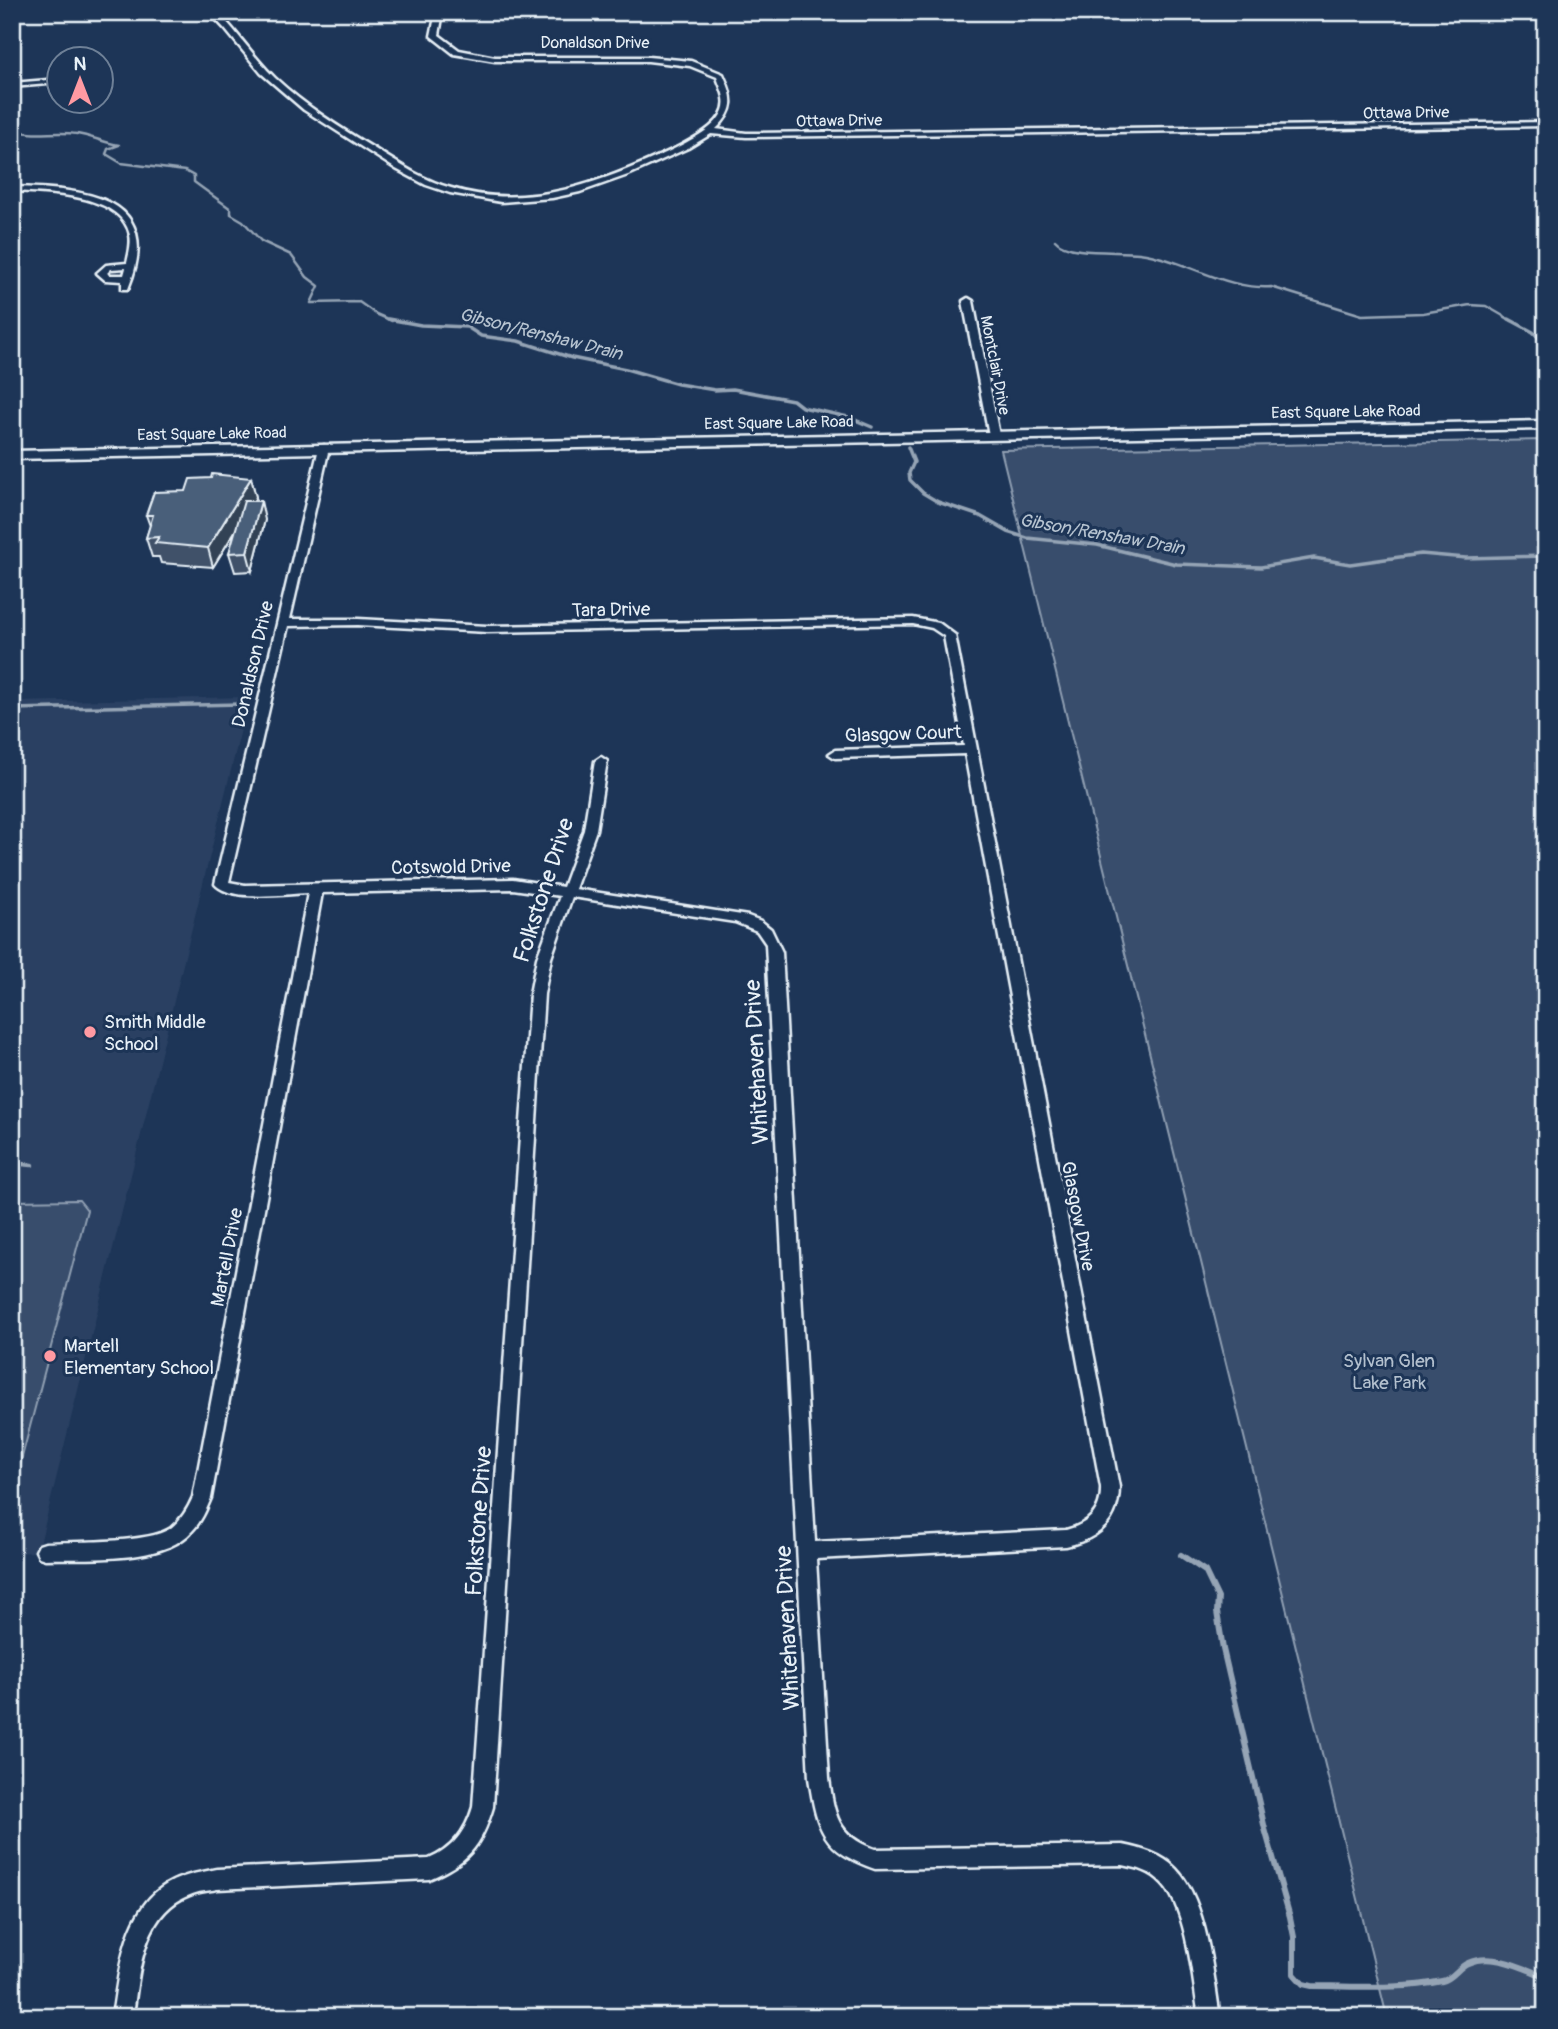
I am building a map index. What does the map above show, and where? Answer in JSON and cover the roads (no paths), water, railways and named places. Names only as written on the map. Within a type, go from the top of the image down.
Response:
[{"type":"main road","name":"East Square Lake Road","points":[[12,455],[1546,425]]},
{"type":"street","points":[[212,12],[265,72],[313,113],[405,171],[436,186],[462,194],[520,199],[576,192],[625,174],[708,131]]},
{"type":"street","name":"Donaldson Drive","points":[[440,12],[435,32],[437,40],[449,50],[465,55],[498,59],[661,59],[684,62],[709,70],[724,81],[729,99],[723,115],[708,131]]},
{"type":"street","points":[[33,82],[46,87]]},
{"type":"street","points":[[12,85],[46,82]]},
{"type":"street","name":"Ottawa Drive","points":[[708,131],[746,135],[1546,124]]},
{"type":"street","points":[[12,189],[79,195],[113,208],[130,223],[134,234],[130,265],[126,283],[101,273],[109,267],[130,265]]},
{"type":"street","name":"Montclair Drive","points":[[968,301],[993,435]]},
{"type":"street","name":"Donaldson Drive","points":[[226,888],[222,884],[222,875],[324,449]]},
{"type":"street","name":"Tara Drive","points":[[282,623],[358,622],[487,629],[913,621],[940,628]]},
{"type":"street","name":"Glasgow Drive","points":[[807,1551],[1066,1538],[1084,1533],[1099,1523],[1110,1503],[1110,1486],[952,641],[940,628]]},
{"type":"street","name":"Glasgow Court","points":[[835,754],[972,750]]},
{"type":"street","name":"Folkstone Drive","points":[[122,2017],[140,1928],[156,1905],[175,1890],[188,1884],[217,1879],[429,1869],[459,1853],[478,1828],[483,1807],[537,994],[544,958],[590,830],[601,761]]},
{"type":"street","name":"Cotswold Drive","points":[[226,888],[245,890],[513,884],[570,891],[758,924]]},
{"type":"street","name":"Martell Drive","points":[[45,1551],[156,1545],[181,1532],[192,1521],[202,1498],[316,888]]},
{"type":"street","name":"Whitehaven Drive","points":[[758,924],[771,936],[775,952],[819,1779],[826,1821],[835,1838],[861,1855],[875,1859],[1123,1854],[1150,1862],[1174,1879],[1187,1904],[1210,2017]]},
{"type":"waterway","name":"Gibson/Renshaw Drain","points":[[12,129],[28,133],[82,135],[119,145],[108,149],[106,154],[121,163],[185,171],[194,176],[194,182],[231,209],[231,214],[243,221],[261,241],[291,255],[307,277],[319,286],[311,303],[359,302],[392,321]]},
{"type":"waterway","points":[[1055,240],[1061,245],[1082,250],[1156,256],[1237,284],[1271,287],[1362,315],[1423,313],[1470,305],[1486,306],[1512,321]]},
{"type":"waterway","name":"Gibson/Renshaw Drain","points":[[388,319],[421,325],[467,327],[481,336],[518,341],[572,358],[626,369],[678,384],[715,390],[733,389],[793,400],[802,407],[848,417],[872,427]]},
{"type":"waterway","points":[[1509,319],[1533,332],[1546,345]]},
{"type":"waterway","name":"Gibson/Renshaw Drain","points":[[908,447],[914,462],[909,473],[910,480],[923,493],[938,502],[980,516],[1008,532],[1027,538],[1097,545],[1176,564],[1261,567],[1314,558],[1350,564],[1421,554],[1466,558],[1546,556]]},
{"type":"waterway","points":[[12,709],[241,704]]},
{"type":"waterway","points":[[12,1163],[32,1165]]},
{"type":"waterway","points":[[1181,1555],[1205,1571],[1218,1598],[1217,1612],[1223,1649],[1265,1829],[1290,1917],[1294,1937],[1294,1974],[1303,1984],[1312,1986],[1410,1986],[1446,1980],[1468,1963],[1488,1959],[1518,1966],[1546,1977]]},
{"type":"place","name":"Smith Middle School","points":[[90,1032]]},
{"type":"place","name":"Martell Elementary School","points":[[50,1356]]},
{"type":"park label","name":"Sylvan Glen Lake Park","points":[[1389,1371]]}]
